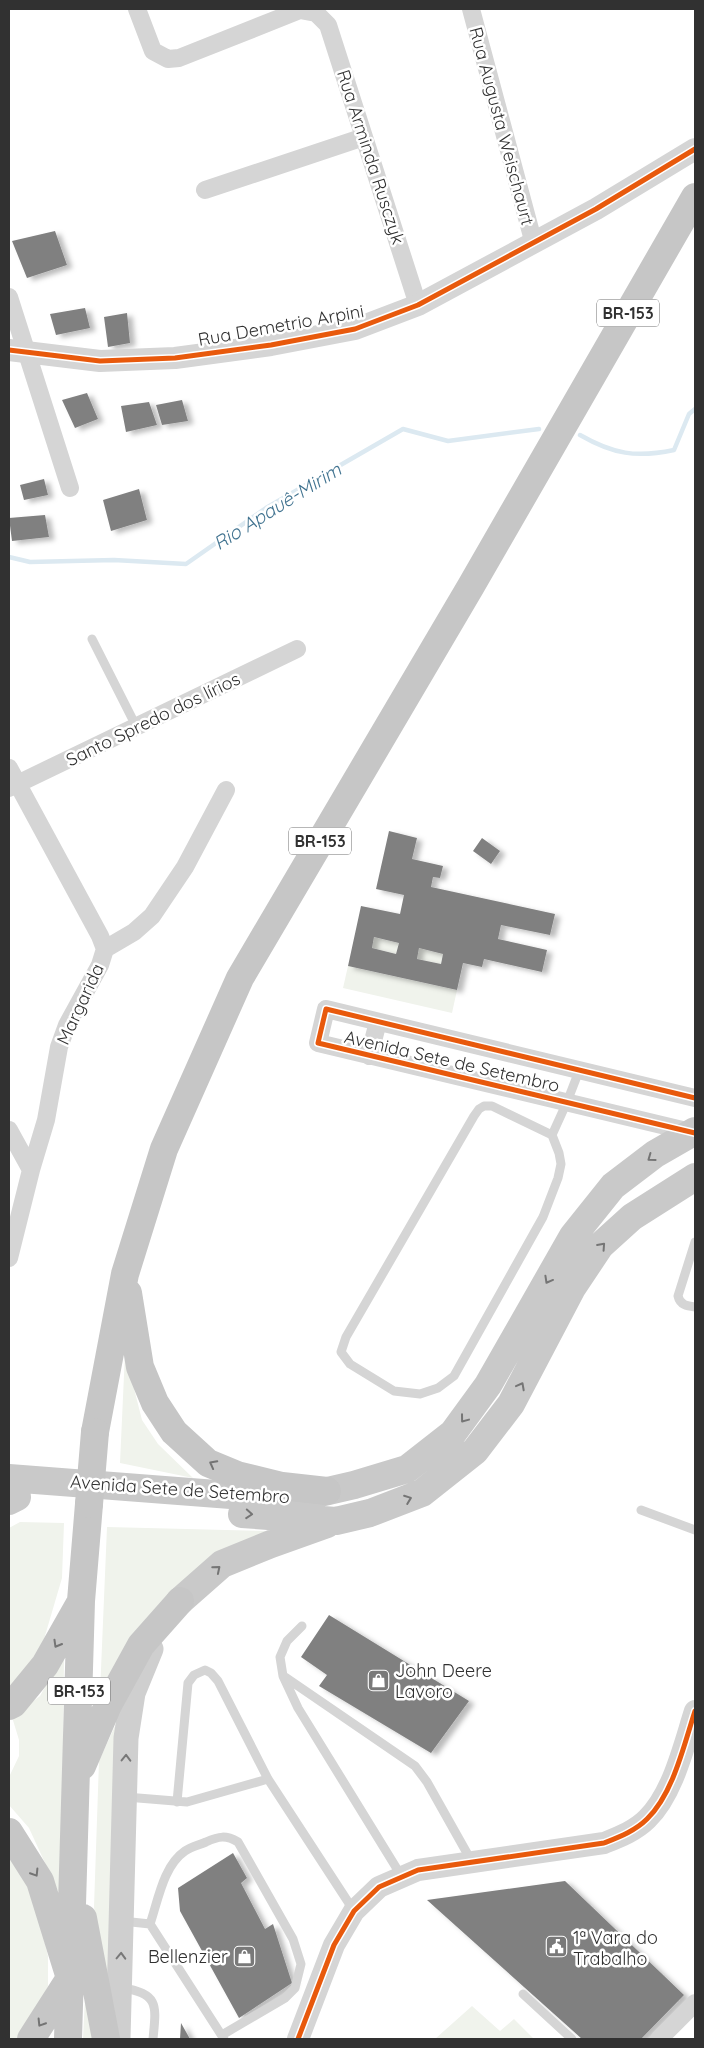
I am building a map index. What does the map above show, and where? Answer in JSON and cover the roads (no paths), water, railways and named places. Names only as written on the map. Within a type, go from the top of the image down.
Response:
[{"type":"highway","name":"BR-153","points":[[68,2039],[81,1601],[95,1432],[125,1274],[164,1149],[240,978],[466,594],[695,197]]},
{"type":"highway","points":[[125,1274],[140,1367],[155,1403],[174,1432],[208,1463],[237,1475],[282,1486],[327,1491]]},
{"type":"highway","points":[[9,1706],[13,1704],[45,1665],[81,1601]]},
{"type":"highway","points":[[76,1782],[108,1705],[140,1645],[180,1601]]},
{"type":"highway","points":[[9,1832],[40,1881],[70,1978],[31,2039]]},
{"type":"highway","points":[[73,1870],[106,2039]]},
{"type":"main road","name":"Avenida Sete de Setembro","points":[[14,1487],[270,1498],[302,1496],[327,1491],[407,1469],[453,1433],[488,1386],[573,1236],[613,1186],[655,1154],[694,1132]]},
{"type":"main road","name":"Avenida Sete de Setembro","points":[[180,1601],[222,1564],[271,1544],[336,1521],[370,1513],[422,1493],[475,1451],[511,1404],[572,1288],[600,1246],[632,1217],[695,1177]]},
{"type":"main road","name":"Avenida Sete de Setembro","points":[[14,1487],[336,1521]]},
{"type":"main road","points":[[118,2039],[126,1738],[133,1693],[147,1655],[180,1601]]},
{"type":"street","name":"Rua Arminda Rusczyk","points":[[137,9],[153,51],[168,59],[179,58],[300,10],[316,13],[328,25],[418,306]]},
{"type":"street","name":"Rua Augusta Weischaurt","points":[[471,9],[534,244]]},
{"type":"street","points":[[205,190],[364,137]]},
{"type":"street","name":"Rua Demetrio Arpini","points":[[17,351],[100,361],[175,358],[355,329],[418,306],[596,209],[695,149]]},
{"type":"street","points":[[9,297],[17,351],[70,488]]},
{"type":"street","name":"Santo Spredo dos lírios","points":[[13,786],[297,649]]},
{"type":"street","name":"Margarida","points":[[9,768],[13,786],[91,918],[105,949],[100,965],[67,1025],[59,1047],[46,1120],[30,1170],[9,1258]]},
{"type":"street","points":[[105,949],[134,932],[152,916],[185,866],[226,790]]},
{"type":"street","name":"Avenida Sete de Setembro","points":[[694,1132],[318,1043],[326,1009],[695,1098]]},
{"type":"street","points":[[369,1056],[378,1022]]},
{"type":"street","points":[[9,1130],[30,1170]]},
{"type":"street","points":[[298,2039],[334,1945],[354,1911],[379,1887],[418,1870],[604,1843],[627,1834],[647,1819],[665,1794],[695,1711]]},
{"type":"street","points":[[659,2039],[695,2003]]},
{"type":"lane","points":[[92,639],[136,726]]},
{"type":"lane","points":[[552,1135],[492,1106],[479,1109],[346,1337],[341,1352],[350,1364],[394,1391],[420,1394],[438,1388],[454,1376],[543,1217],[558,1178],[561,1164],[552,1135],[568,1102],[579,1071]]},
{"type":"lane","points":[[695,1242],[678,1296],[684,1305],[695,1308]]},
{"type":"lane","points":[[641,1510],[695,1530]]},
{"type":"lane","points":[[302,1626],[287,1641],[280,1657],[283,1676],[298,1708],[402,1877]]},
{"type":"lane","points":[[177,1802],[188,1683],[194,1676],[205,1670],[211,1673],[218,1681],[268,1779],[354,1911]]},
{"type":"lane","points":[[283,1676],[415,1766],[427,1782],[472,1862]]},
{"type":"lane","points":[[125,1797],[177,1802],[197,1800],[268,1779]]},
{"type":"lane","points":[[229,1836],[238,1842],[293,1939],[301,1964],[295,1988],[285,1998],[223,2037],[150,1924],[164,1879],[174,1862],[184,1852],[218,1837],[229,1836]]},
{"type":"lane","points":[[122,1921],[150,1924]]},
{"type":"lane","points":[[119,1988],[137,1990],[146,1994],[154,2001],[153,2039]]},
{"type":"lane","points":[[523,1994],[572,2039]]},
{"type":"waterway","name":"Rio Apauê-Mirim","points":[[580,435],[603,446],[625,453],[648,454],[674,450],[689,414],[695,409]]},
{"type":"waterway","name":"Rio Apauê-Mirim","points":[[9,557],[30,562],[114,560],[186,564],[266,508],[403,429],[448,441],[539,429]]},
{"type":"place","name":"John Deere Lavoro","points":[[379,1680]]},
{"type":"place","name":"1ª Vara do Trabalho","points":[[557,1947]]},
{"type":"place","name":"Bellenzier","points":[[244,1956]]}]
